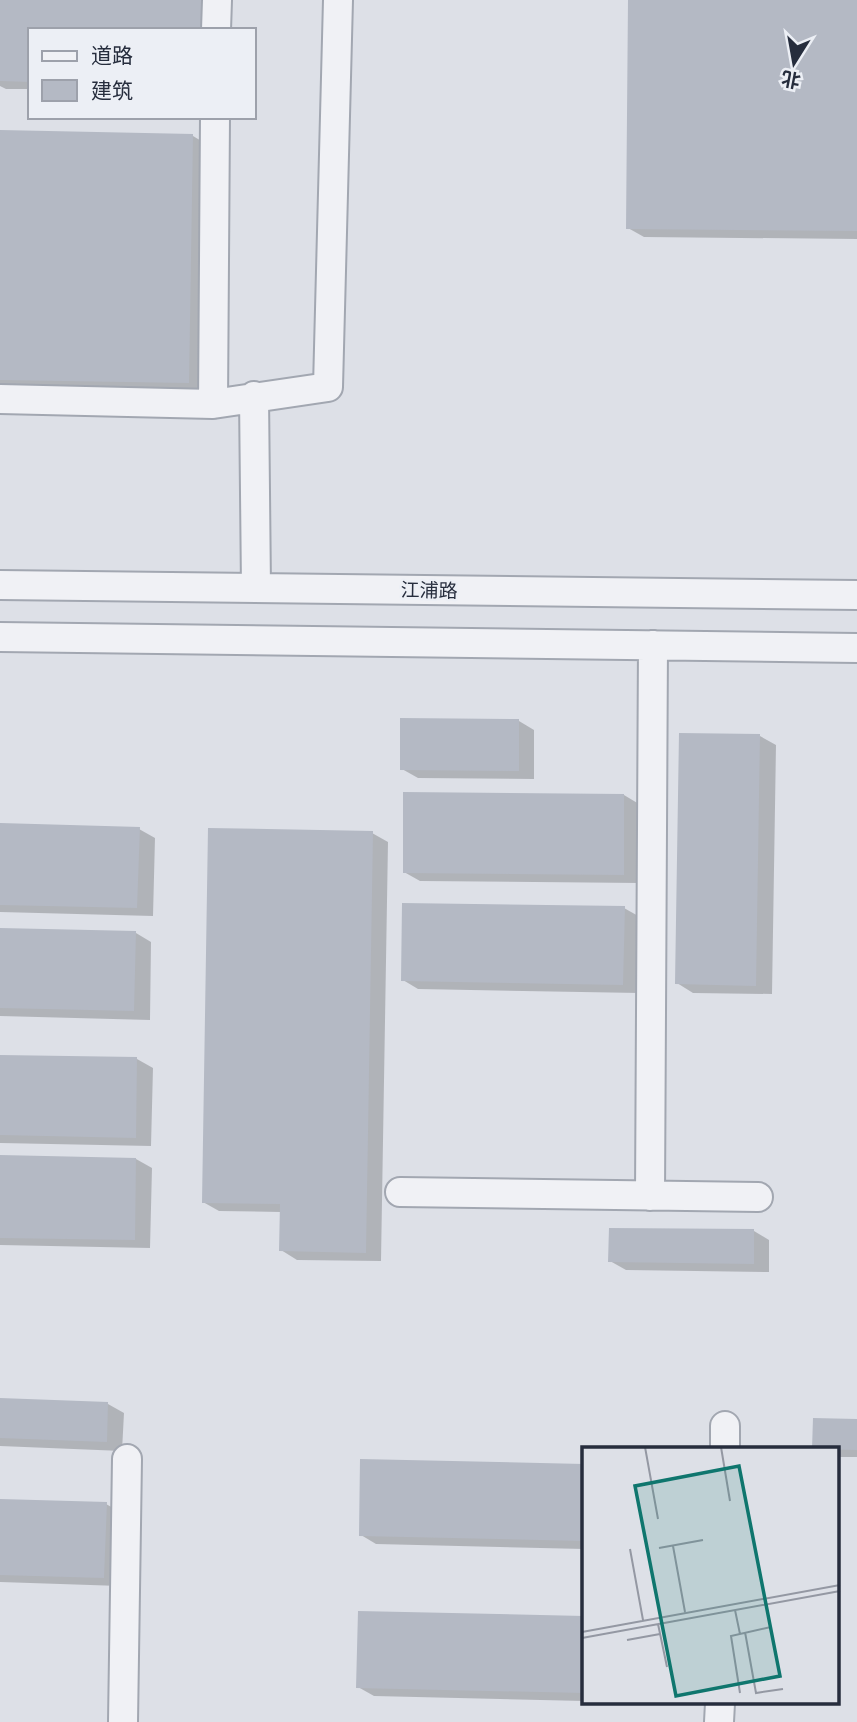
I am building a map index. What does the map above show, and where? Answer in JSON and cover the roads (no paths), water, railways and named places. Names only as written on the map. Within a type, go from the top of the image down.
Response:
[{"type":"street","points":[[216,0],[216,28]]},
{"type":"street","points":[[0,400],[213,404],[328,387],[338,0]]},
{"type":"street","points":[[213,404],[215,119]]},
{"type":"street","points":[[254,397],[256,588]]},
{"type":"street","name":"江浦路","points":[[0,584],[857,595]]},
{"type":"street","points":[[0,637],[857,648]]},
{"type":"street","points":[[650,1196],[653,645]]},
{"type":"street","points":[[400,1192],[758,1198]]},
{"type":"street","points":[[123,1722],[127,1459]]},
{"type":"street","points":[[719,1722],[720,1704]]}]
